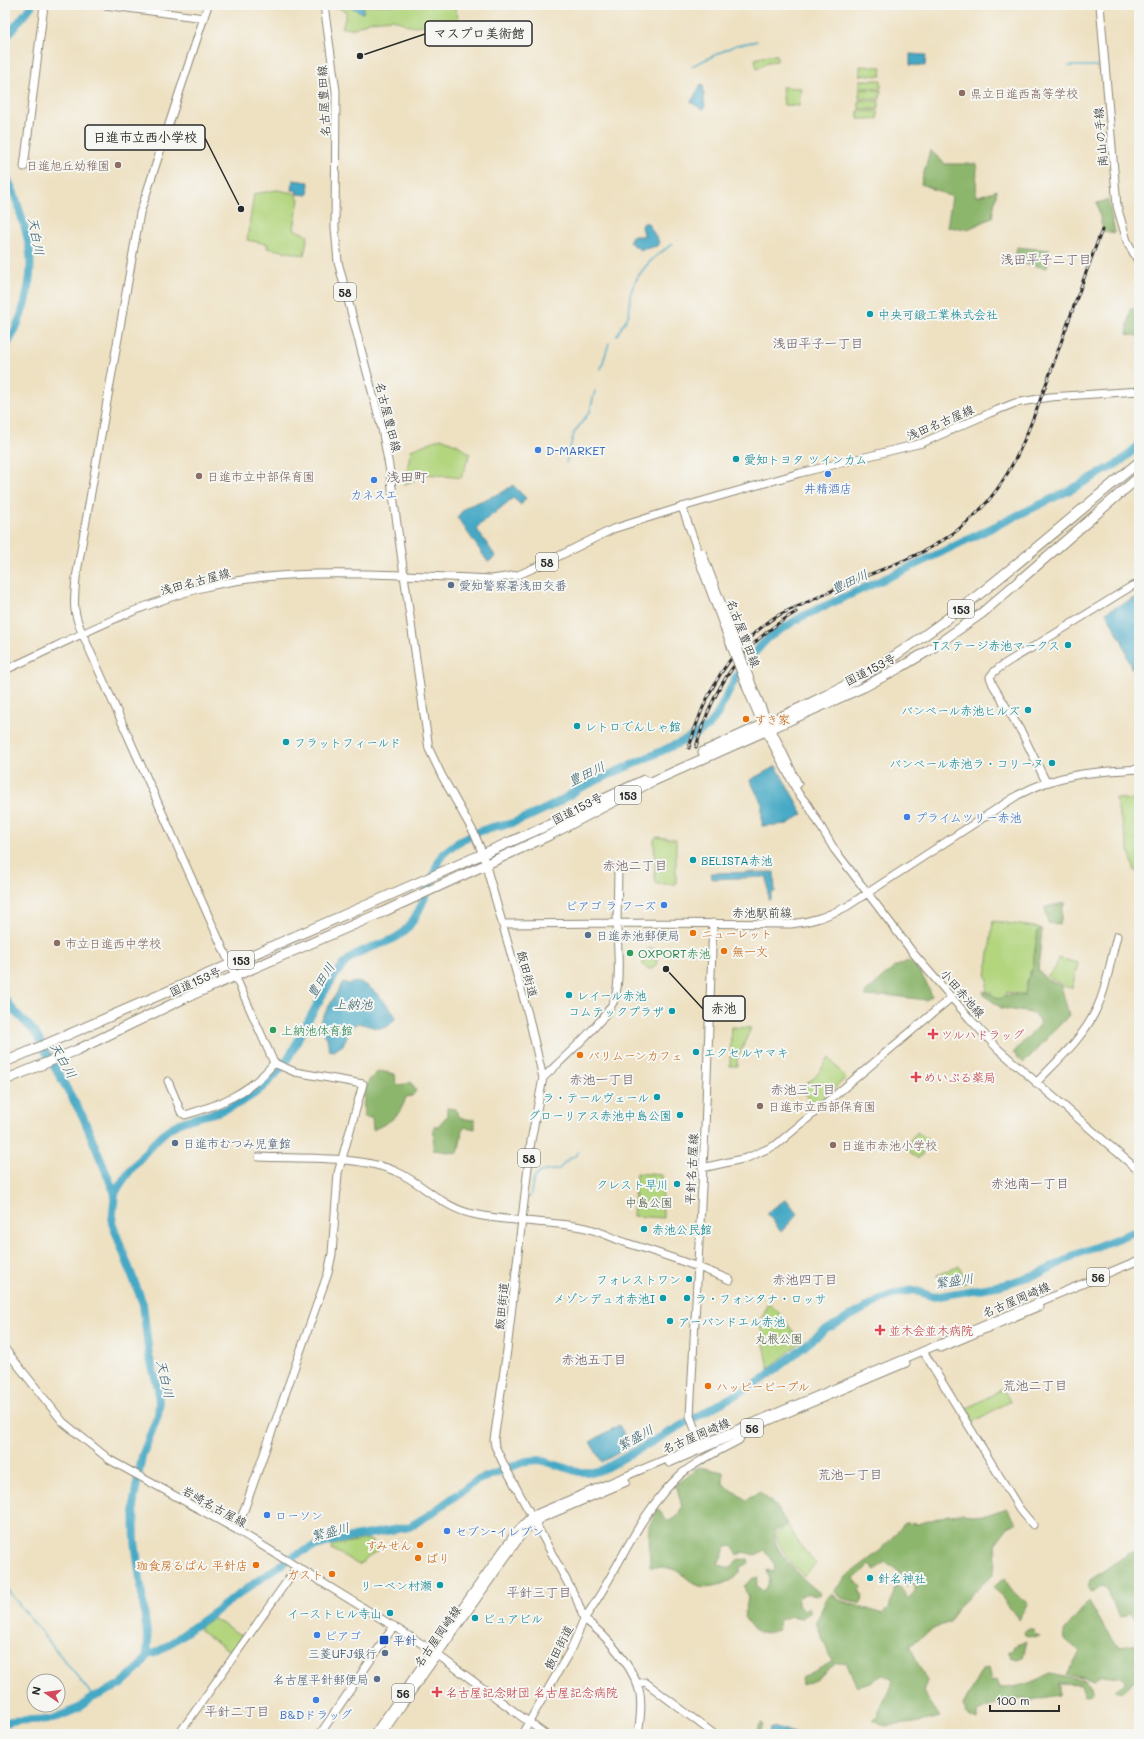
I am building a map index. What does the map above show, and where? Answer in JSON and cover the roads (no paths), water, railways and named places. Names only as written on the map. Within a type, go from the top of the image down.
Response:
[{"type":"highway","name":"国道153号","points":[[5,1080],[77,1050],[235,976],[410,899],[552,834],[649,783],[832,693],[909,646],[985,590],[1139,462]]},
{"type":"highway","name":"国道153号","points":[[5,1062],[415,883],[482,851],[562,818],[767,726],[864,687],[928,651],[982,612],[1010,590],[1139,477]]},
{"type":"highway","points":[[1105,489],[1113,499]]},
{"type":"street","points":[[24,167],[44,5]]},
{"type":"street","points":[[105,5],[204,18]]},
{"type":"street","points":[[208,5],[140,213],[76,578],[75,615],[229,965],[278,1066]]},
{"type":"street","name":"名古屋豊田線","points":[[324,5],[336,91],[335,228],[338,262],[382,429],[389,466],[430,749],[448,788],[474,833]]},
{"type":"street","name":"南山の手線","points":[[1100,5],[1117,206],[1127,241],[1139,262]]},
{"type":"street","name":"浅田名古屋線","points":[[682,507],[800,473],[922,443],[1015,403],[1050,397],[1139,391]]},
{"type":"street","name":"名古屋豊田線","points":[[682,507],[750,688],[767,726]]},
{"type":"street","name":"58","points":[[404,575],[492,579],[518,575],[613,529],[682,507]]},
{"type":"street","name":"浅田名古屋線","points":[[5,670],[142,607],[184,593],[254,578],[295,574],[404,575]]},
{"type":"street","points":[[1046,782],[1022,733],[993,685],[990,677],[997,670],[1013,660],[1126,590],[1139,584]]},
{"type":"street","name":"小田赤池線","points":[[767,726],[802,790],[804,800],[834,849],[866,893],[914,954],[998,1049],[1139,1171]]},
{"type":"street","name":"赤池駅前線","points":[[503,924],[791,924],[810,922],[827,916],[866,893],[1018,795],[1046,782],[1082,773],[1139,769]]},
{"type":"street","name":"飯田街道","points":[[474,833],[482,851],[503,924],[530,1022],[543,1078],[531,1141],[521,1220],[508,1350],[501,1402],[494,1435],[495,1446],[506,1470],[571,1587],[584,1619],[570,1651],[522,1734]]},
{"type":"street","points":[[543,1078],[586,1035],[612,1005],[617,983],[618,870]]},
{"type":"street","name":"平針名古屋線","points":[[701,1447],[691,1420],[713,923]]},
{"type":"street","points":[[1036,1082],[1080,1035],[1095,1012],[1102,995],[1117,936]]},
{"type":"street","points":[[702,1168],[747,1158],[776,1145],[952,997]]},
{"type":"street","points":[[168,1081],[181,1112],[185,1115],[219,1104],[241,1093],[278,1066],[363,1084],[341,1161],[336,1191],[332,1254],[328,1273],[237,1530]]},
{"type":"street","points":[[259,1157],[375,1164],[397,1172],[445,1204],[458,1210],[473,1214],[583,1227],[697,1266],[730,1280]]},
{"type":"street","name":"名古屋岡崎線","points":[[701,1447],[743,1432],[1139,1260]]},
{"type":"street","name":"名古屋岡崎線","points":[[374,1734],[533,1519],[924,1353],[1139,1265]]},
{"type":"street","name":"岩崎名古屋線","points":[[5,1349],[63,1422],[110,1460],[237,1530],[394,1626],[435,1653],[545,1734]]},
{"type":"street","points":[[924,1353],[1019,1508],[1033,1525]]},
{"type":"street","points":[[638,1734],[641,1711],[637,1684],[618,1653],[584,1619],[653,1505],[678,1476],[739,1440],[743,1432]]},
{"type":"street","points":[[179,1734],[297,1567]]},
{"type":"street","points":[[320,1734],[394,1626]]},
{"type":"street","name":"名古屋岡崎線","points":[[382,1734],[435,1653]]},
{"type":"street","points":[[637,1684],[645,1682],[714,1734]]},
{"type":"water","points":[[347,5],[364,5],[363,13],[362,13]]},
{"type":"water","points":[[910,54],[926,55],[925,66],[910,65]]},
{"type":"water","points":[[703,85],[705,108],[701,109],[691,102],[700,86]]},
{"type":"water","points":[[293,180],[309,182],[308,195],[296,194],[297,191],[292,190]]},
{"type":"water","points":[[644,223],[648,223],[659,242],[657,246],[641,250],[629,242],[632,236],[644,236],[642,226]]},
{"type":"water","points":[[513,485],[526,498],[521,505],[513,498],[476,528],[496,557],[488,562],[457,517],[466,507],[503,492]]},
{"type":"water","points":[[1135,598],[1140,623],[1140,643],[1137,661],[1134,668],[1131,668],[1122,641],[1106,612]]},
{"type":"water","points":[[776,766],[803,814],[788,824],[762,826],[762,804],[750,780]]},
{"type":"water","points":[[774,872],[775,892],[771,892],[771,899],[768,899],[767,877],[712,879],[711,873]]},
{"type":"water","name":"上納池","points":[[343,982],[349,984],[355,982],[362,983],[369,987],[382,999],[396,1017],[392,1023],[383,1028],[358,1023],[351,1027],[343,1045],[334,1051],[329,1050],[327,1038],[318,1025]]},
{"type":"water","points":[[786,1199],[798,1214],[781,1232],[767,1213]]},
{"type":"water","points":[[619,1425],[631,1446],[602,1462],[590,1442]]},
{"type":"water","points":[[776,1727],[797,1734],[769,1734],[770,1729]]},
{"type":"waterway","points":[[5,39],[32,5]]},
{"type":"waterway","points":[[692,66],[736,45],[757,41]]},
{"type":"waterway","points":[[1069,66],[1098,66]]},
{"type":"waterway","name":"天白川","points":[[5,175],[14,193],[25,227],[30,266],[30,278],[25,303],[21,316],[5,348]]},
{"type":"waterway","points":[[617,335],[630,311],[630,295],[638,277],[654,258],[673,244]]},
{"type":"waterway","points":[[601,369],[609,343]]},
{"type":"waterway","points":[[566,463],[574,433],[590,411],[595,391]]},
{"type":"waterway","name":"豊田川","points":[[115,1194],[139,1159],[155,1141],[169,1129],[182,1122],[236,1105],[260,1090],[270,1080],[287,1059],[327,987],[346,962],[351,957],[363,951],[395,938],[403,932],[417,915],[439,860],[449,848],[473,834],[497,826],[510,824],[539,812],[564,799],[578,789],[686,740],[709,726],[717,715],[735,679],[747,661],[768,638],[801,617],[915,565],[1072,489],[1120,462],[1139,445]]},
{"type":"waterway","name":"天白川","points":[[5,999],[14,1011],[34,1031],[83,1117],[115,1194],[112,1223],[143,1304],[149,1356],[158,1388],[159,1405],[158,1415],[142,1456],[134,1500],[135,1541],[148,1641],[147,1655],[141,1666],[120,1685],[92,1698],[79,1708],[53,1719],[10,1721],[5,1724]]},
{"type":"waterway","points":[[527,1197],[530,1197],[534,1178],[540,1172],[559,1169],[567,1160],[577,1155],[578,1152]]},
{"type":"waterway","name":"繁盛川","points":[[147,1655],[164,1648],[292,1557],[310,1548],[336,1540],[409,1527],[429,1515],[476,1481],[526,1461],[540,1460],[579,1472],[593,1472],[602,1470],[762,1380],[825,1330],[884,1298],[897,1293],[914,1290],[934,1297],[1002,1285],[1041,1273],[1075,1255],[1139,1230]]},
{"type":"waterway","points":[[5,1587],[89,1691],[92,1698]]},
{"type":"railway","points":[[689,748],[709,693],[729,661],[755,632],[784,612],[904,561],[930,548],[967,523],[991,498],[1012,466],[1028,432],[1102,230]]},
{"type":"railway","points":[[696,747],[711,705],[732,669],[760,638],[796,612]]},
{"type":"place","name":"マスプロ美術館","points":[[360,56]]},
{"type":"place","name":"県立日進西高等学校","points":[[962,93]]},
{"type":"place","name":"日進旭丘幼稚園","points":[[118,165]]},
{"type":"place","name":"日進市立西小学校","points":[[241,209]]},
{"type":"place","name":"中央可鍛工業株式会社","points":[[870,314]]},
{"type":"place","name":"D-MARKET","points":[[538,450]]},
{"type":"place","name":"愛知トヨタ ツインカム","points":[[736,459]]},
{"type":"place","name":"井精酒店","points":[[828,474]]},
{"type":"place","name":"日進市立中部保育園","points":[[199,476]]},
{"type":"place","name":"カネスエ","points":[[374,480]]},
{"type":"place","name":"愛知警察署浅田交番","points":[[451,585]]},
{"type":"place","name":"Tステージ赤池マークス","points":[[1068,645]]},
{"type":"place","name":"バンベール赤池ヒルズ","points":[[1028,710]]},
{"type":"place","name":"すき家","points":[[746,719]]},
{"type":"place","name":"レトロでんしゃ館","points":[[577,726]]},
{"type":"place","name":"フラットフィールド","points":[[286,742]]},
{"type":"place","name":"バンベール赤池ラ・コリーヌ","points":[[1052,763]]},
{"type":"place","name":"プライムツリー赤池","points":[[907,817]]},
{"type":"place","name":"BELISTA赤池","points":[[693,860]]},
{"type":"place","name":"ピアゴ ラ フーズ","points":[[664,905]]},
{"type":"place","name":"ニューレット","points":[[693,933]]},
{"type":"place","name":"日進赤池郵便局","points":[[588,935]]},
{"type":"place","name":"市立日進西中学校","points":[[57,943]]},
{"type":"place","name":"無一文","points":[[724,951]]},
{"type":"place","name":"OXPORT赤池","points":[[630,953]]},
{"type":"place","name":"赤池","points":[[666,969]]},
{"type":"place","name":"レイール赤池","points":[[569,995]]},
{"type":"place","name":"コムテックプラザ","points":[[672,1011]]},
{"type":"place","name":"上納池体育館","points":[[273,1030]]},
{"type":"place","name":"ツルハドラッグ","points":[[933,1034]]},
{"type":"place","name":"エクセルヤマキ","points":[[696,1052]]},
{"type":"place","name":"バリムーンカフェ","points":[[580,1055]]},
{"type":"place","name":"めいぷる薬局","points":[[916,1077]]},
{"type":"place","name":"ラ・テールヴェール","points":[[657,1097]]},
{"type":"place","name":"日進市立西部保育園","points":[[760,1106]]},
{"type":"place","name":"グローリアス赤池中島公園","points":[[680,1115]]},
{"type":"place","name":"日進市むつみ児童館","points":[[175,1143]]},
{"type":"place","name":"日進市赤池小学校","points":[[833,1145]]},
{"type":"place","name":"クレスト早川","points":[[677,1184]]},
{"type":"place","name":"赤池公民館","points":[[644,1229]]},
{"type":"place","name":"フォレストワン","points":[[689,1279]]},
{"type":"place","name":"メゾンデュオ赤池I","points":[[663,1298]]},
{"type":"place","name":"ラ・フォンタナ・ロッサ","points":[[687,1298]]},
{"type":"place","name":"アーバンドエル赤池","points":[[670,1321]]},
{"type":"place","name":"並木会並木病院","points":[[880,1330]]},
{"type":"place","name":"ハッピーピープル","points":[[708,1386]]},
{"type":"place","name":"ローソン","points":[[267,1515]]},
{"type":"place","name":"セブン-イレブン","points":[[447,1531]]},
{"type":"place","name":"すみせん","points":[[420,1545]]},
{"type":"place","name":"ばり","points":[[418,1558]]},
{"type":"place","name":"珈食房るぱん 平針店","points":[[256,1565]]},
{"type":"place","name":"ガスト","points":[[332,1574]]},
{"type":"place","name":"針名神社","points":[[870,1578]]},
{"type":"place","name":"リーベン村瀬","points":[[440,1585]]},
{"type":"place","name":"イーストヒル寺山","points":[[390,1613]]},
{"type":"place","name":"ピュアビル","points":[[475,1618]]},
{"type":"place","name":"ピアゴ","points":[[317,1635]]},
{"type":"place","name":"平針","points":[[384,1640]]},
{"type":"place","name":"三菱UFJ銀行","points":[[385,1653]]},
{"type":"place","name":"名古屋平針郵便局","points":[[377,1679]]},
{"type":"place","name":"名古屋記念財団 名古屋記念病院","points":[[437,1692]]},
{"type":"place","name":"B&Dドラッグ","points":[[316,1700]]},
{"type":"district","name":"浅田平子二丁目","points":[[1046,258]]},
{"type":"district","name":"浅田平子一丁目","points":[[818,342]]},
{"type":"district","name":"浅田町","points":[[407,476]]},
{"type":"district","name":"赤池二丁目","points":[[635,864]]},
{"type":"district","name":"赤池一丁目","points":[[602,1078]]},
{"type":"district","name":"赤池三丁目","points":[[803,1088]]},
{"type":"district","name":"赤池南一丁目","points":[[1030,1182]]},
{"type":"district","name":"赤池四丁目","points":[[805,1278]]},
{"type":"district","name":"赤池五丁目","points":[[594,1358]]},
{"type":"district","name":"荒池二丁目","points":[[1035,1384]]},
{"type":"district","name":"荒池一丁目","points":[[850,1473]]},
{"type":"district","name":"平針三丁目","points":[[539,1591]]},
{"type":"district","name":"平針二丁目","points":[[237,1710]]},
{"type":"park label","name":"中島公園","points":[[649,1202]]},
{"type":"park label","name":"丸根公園","points":[[779,1338]]}]
